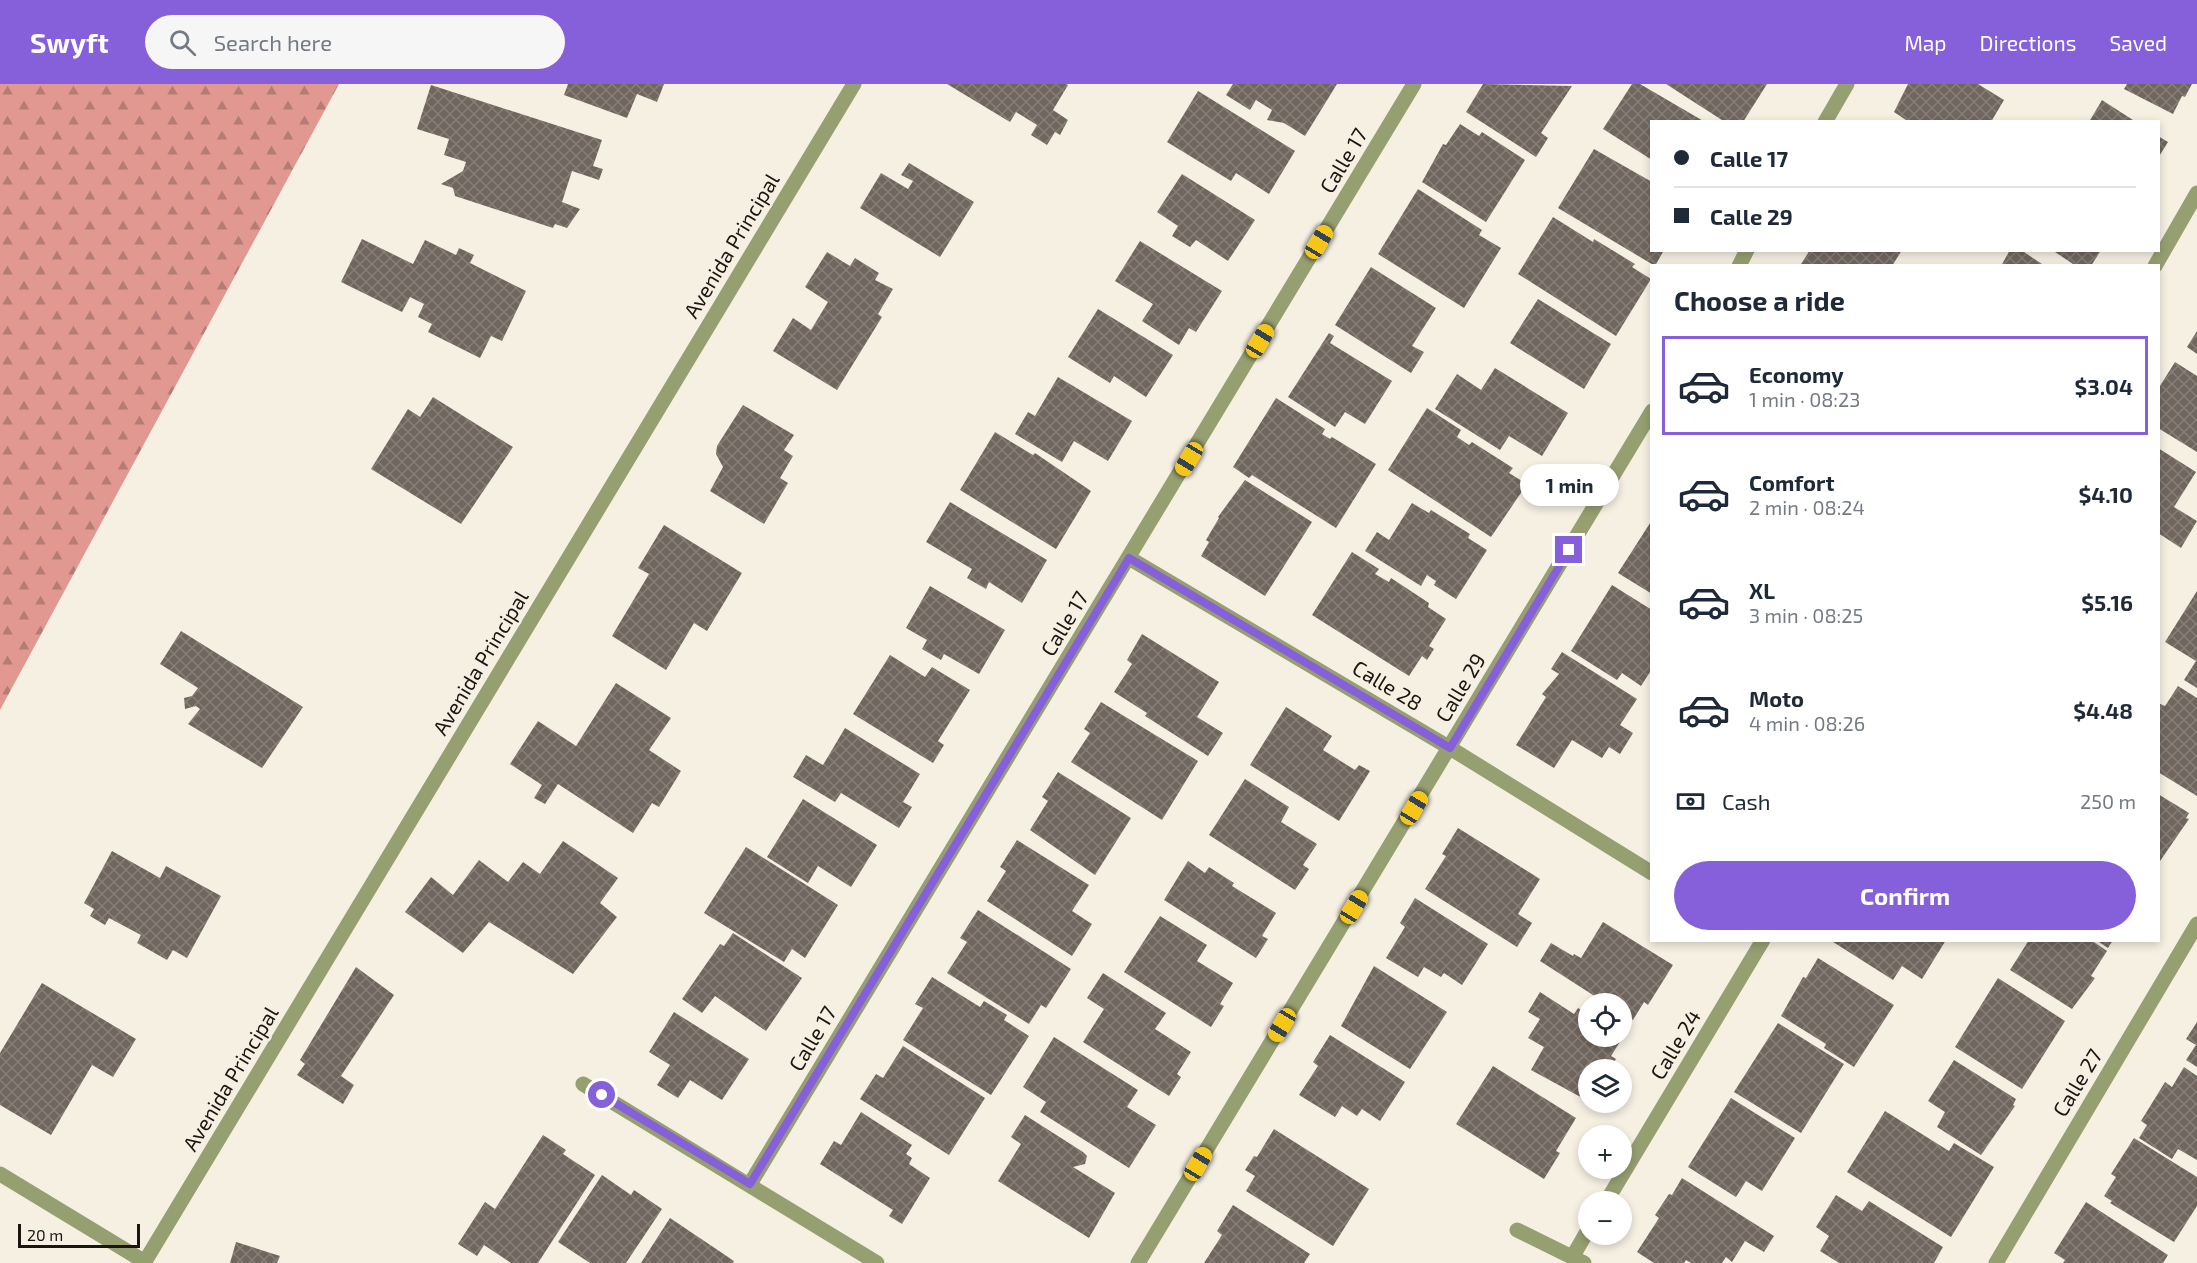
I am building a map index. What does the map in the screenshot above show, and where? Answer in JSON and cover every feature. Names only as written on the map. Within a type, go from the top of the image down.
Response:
[{"type":"street","name":"Avenida Principal","points":[[145,1263],[854,84]]},
{"type":"street","name":"Calle 17","points":[[750,1184],[1414,84]]},
{"type":"street","points":[[1826,120],[1847,84]]},
{"type":"street","points":[[2156,264],[2197,192]]},
{"type":"street","name":"Calle 29","points":[[1138,1263],[1650,414]]},
{"type":"street","name":"Calle 28","points":[[1129,558],[1450,748],[1650,872]]},
{"type":"street","name":"Calle 27","points":[[1996,1263],[2197,924]]},
{"type":"street","name":"Calle 24","points":[[1613,1191],[1762,942]]},
{"type":"street","points":[[583,1084],[878,1263]]},
{"type":"street","points":[[0,1174],[145,1263]]},
{"type":"street","points":[[1517,1230],[1578,1260],[1583,1245]]},
{"type":"green space","points":[[0,84],[339,84],[0,710]]},
{"type":"building","points":[[568,84],[664,84],[657,102],[637,94],[627,118],[564,95]]},
{"type":"building","points":[[947,84],[1066,84],[1068,85],[1053,110],[1068,120],[1060,135],[1055,132],[1047,145],[1031,135],[1037,125],[1016,112],[1010,122]]},
{"type":"building","points":[[1233,84],[1337,84],[1305,136],[1284,123],[1267,120],[1272,110],[1256,100],[1250,110],[1226,95]]},
{"type":"building","points":[[1483,84],[1572,86],[1541,133],[1548,138],[1536,157],[1466,112]]},
{"type":"building","points":[[1632,84],[1640,84],[1702,120],[1650,120],[1650,159],[1603,129]]},
{"type":"building","points":[[1666,84],[1767,84],[1744,120],[1722,120]]},
{"type":"building","points":[[1908,84],[1978,84],[2004,100],[1992,120],[1906,120],[1894,112]]},
{"type":"building","points":[[2127,84],[2192,84],[2185,97],[2182,96],[2173,114],[2124,89]]},
{"type":"building","points":[[431,85],[602,140],[593,166],[603,169],[599,180],[572,171],[562,202],[580,209],[567,228],[555,224],[553,228],[455,196],[453,188],[441,184],[463,171],[466,162],[444,155],[449,139],[417,129]]},
{"type":"building","points":[[1198,91],[1295,151],[1269,194],[1236,173],[1231,181],[1167,142]]},
{"type":"building","points":[[2102,100],[2133,120],[2090,120]]},
{"type":"building","points":[[1460,124],[1479,136],[1482,132],[1525,160],[1486,222],[1422,182],[1443,144],[1446,145]]},
{"type":"building","points":[[2160,137],[2168,142],[2160,155]]},
{"type":"building","points":[[1594,149],[1650,181],[1650,252],[1663,252],[1656,264],[1652,264],[1558,208]]},
{"type":"building","points":[[909,163],[974,202],[940,257],[860,208],[881,173],[908,189],[913,181],[901,175]]},
{"type":"building","points":[[1182,174],[1255,220],[1228,261],[1196,240],[1190,247],[1172,236],[1178,226],[1157,212]]},
{"type":"building","points":[[1418,189],[1482,230],[1479,235],[1501,248],[1464,308],[1378,254]]},
{"type":"building","points":[[1553,217],[1635,264],[1632,267],[1650,278],[1650,281],[1616,336],[1518,274]]},
{"type":"building","points":[[362,239],[413,264],[425,240],[456,255],[459,248],[474,255],[470,263],[526,291],[502,341],[491,336],[480,358],[428,332],[432,324],[418,317],[424,304],[410,297],[402,312],[341,282]]},
{"type":"building","points":[[1140,241],[1222,291],[1196,332],[1189,328],[1179,345],[1142,321],[1153,304],[1115,281]]},
{"type":"building","points":[[827,252],[850,266],[855,258],[879,273],[875,280],[893,289],[878,314],[882,317],[837,390],[773,351],[793,318],[811,330],[828,302],[805,287]]},
{"type":"building","points":[[1809,252],[1901,252],[1893,264],[1801,264]]},
{"type":"building","points":[[2009,252],[2024,252],[2042,264],[2002,264]]},
{"type":"building","points":[[2055,252],[2100,252],[2092,264],[2073,264]]},
{"type":"building","points":[[1371,267],[1436,308],[1412,346],[1424,352],[1411,373],[1335,325]]},
{"type":"building","points":[[1538,299],[1611,344],[1584,389],[1510,343]]},
{"type":"building","points":[[1098,309],[1173,355],[1146,397],[1114,376],[1110,383],[1068,357]]},
{"type":"building","points":[[2197,331],[2197,354],[2187,347]]},
{"type":"building","points":[[1329,333],[1334,336],[1330,343],[1392,381],[1365,424],[1345,412],[1335,427],[1288,397]]},
{"type":"building","points":[[2175,362],[2197,376],[2197,452],[2160,429],[2160,386]]},
{"type":"building","points":[[1495,368],[1568,413],[1542,456],[1509,436],[1500,450],[1435,409],[1457,374],[1481,390]]},
{"type":"building","points":[[1058,377],[1132,421],[1108,461],[1074,441],[1062,462],[1015,434],[1028,412],[1035,416]]},
{"type":"building","points":[[433,397],[513,447],[461,524],[371,469],[408,409],[420,417]]},
{"type":"building","points":[[1276,398],[1325,429],[1322,434],[1330,439],[1332,437],[1376,464],[1336,528],[1252,475],[1249,478],[1233,467]]},
{"type":"building","points":[[743,405],[794,435],[784,450],[793,456],[780,478],[788,483],[764,524],[710,491],[723,467],[716,454],[717,446]]},
{"type":"building","points":[[1427,408],[1461,430],[1457,437],[1469,445],[1472,442],[1513,468],[1509,473],[1527,484],[1491,537],[1388,470]]},
{"type":"building","points":[[995,432],[1033,455],[1035,453],[1091,491],[1056,549],[960,490]]},
{"type":"building","points":[[2160,449],[2196,472],[2174,507],[2197,521],[2181,548],[2160,534]]},
{"type":"building","points":[[1245,480],[1312,522],[1265,596],[1201,556],[1209,542],[1206,540],[1218,517]]},
{"type":"building","points":[[950,502],[1047,560],[1022,603],[989,582],[986,589],[967,578],[972,569],[926,542]]},
{"type":"building","points":[[1412,503],[1429,513],[1431,510],[1470,534],[1468,538],[1487,550],[1456,599],[1434,585],[1436,581],[1427,575],[1421,586],[1365,551],[1377,532],[1389,540]]},
{"type":"building","points":[[1650,523],[1650,593],[1618,573]]},
{"type":"building","points":[[664,525],[742,573],[707,631],[694,623],[666,670],[612,636],[649,574],[638,568]]},
{"type":"building","points":[[1352,552],[1379,569],[1375,574],[1389,582],[1391,578],[1429,603],[1428,607],[1446,619],[1429,646],[1434,649],[1427,660],[1422,656],[1409,676],[1312,615]]},
{"type":"building","points":[[1612,585],[1650,609],[1650,672],[1641,686],[1622,673],[1617,680],[1571,651]]},
{"type":"building","points":[[930,586],[1005,630],[979,674],[944,654],[941,660],[922,649],[927,640],[906,628]]},
{"type":"building","points":[[2197,591],[2197,688],[2184,680],[2196,661],[2165,642]]},
{"type":"building","points":[[181,631],[303,707],[262,768],[188,724],[200,709],[196,706],[185,709],[184,698],[192,696],[198,688],[160,664]]},
{"type":"building","points":[[1142,634],[1219,682],[1197,717],[1223,733],[1208,756],[1145,716],[1147,713],[1114,692],[1132,664],[1127,660]]},
{"type":"building","points":[[1562,652],[1637,699],[1620,725],[1633,733],[1620,754],[1609,747],[1602,758],[1572,740],[1554,768],[1516,745],[1546,697],[1542,694],[1559,674],[1551,669]]},
{"type":"building","points":[[890,655],[925,677],[932,667],[970,690],[938,741],[944,745],[933,763],[853,714]]},
{"type":"building","points":[[616,683],[671,718],[649,750],[681,771],[659,807],[652,803],[633,833],[558,784],[545,804],[534,798],[542,785],[510,764],[538,721],[576,746]]},
{"type":"building","points":[[2178,686],[2197,698],[2197,796],[2160,773],[2160,704],[2165,706]]},
{"type":"building","points":[[1101,702],[1198,761],[1162,820],[1071,762],[1090,733],[1084,729]]},
{"type":"building","points":[[1286,707],[1332,736],[1323,750],[1355,770],[1359,765],[1370,771],[1339,821],[1250,765]]},
{"type":"building","points":[[845,728],[920,774],[903,802],[912,807],[899,828],[841,793],[835,802],[793,777],[806,755],[823,765]]},
{"type":"building","points":[[1058,772],[1131,818],[1095,875],[1030,830],[1048,801],[1042,797]]},
{"type":"building","points":[[1245,779],[1289,807],[1281,822],[1317,844],[1303,865],[1309,869],[1295,890],[1209,835]]},
{"type":"building","points":[[2160,795],[2189,813],[2186,818],[2189,819],[2160,861]]},
{"type":"building","points":[[803,799],[877,845],[851,887],[818,866],[808,883],[767,857]]},
{"type":"building","points":[[1458,828],[1540,879],[1518,914],[1532,923],[1517,947],[1425,889],[1446,856],[1442,854]]},
{"type":"building","points":[[1017,840],[1089,885],[1072,911],[1092,924],[1072,956],[987,901],[1006,871],[1000,867]]},
{"type":"building","points":[[563,841],[618,878],[600,903],[617,917],[573,974],[489,922],[463,953],[405,912],[431,877],[453,895],[479,860],[508,882],[523,862],[540,874]]},
{"type":"building","points":[[746,847],[838,905],[805,958],[792,949],[784,962],[704,913]]},
{"type":"building","points":[[112,851],[160,878],[166,866],[221,896],[187,958],[173,950],[167,960],[137,943],[141,935],[109,918],[105,925],[90,916],[94,909],[84,903]]},
{"type":"building","points":[[1188,861],[1205,873],[1209,867],[1234,883],[1232,886],[1276,913],[1262,936],[1268,939],[1256,958],[1164,900]]},
{"type":"building","points":[[1415,898],[1488,944],[1462,985],[1444,973],[1441,977],[1424,967],[1418,977],[1386,958],[1405,927],[1400,923]]},
{"type":"building","points":[[978,910],[1071,969],[1046,1008],[1041,1005],[1029,1024],[947,973],[967,942],[960,938]]},
{"type":"building","points":[[1160,916],[1207,945],[1197,961],[1233,983],[1220,1004],[1224,1006],[1211,1027],[1124,972]]},
{"type":"building","points":[[1603,922],[1673,965],[1648,1005],[1644,1002],[1633,1020],[1632,993],[1590,993],[1540,961],[1551,943],[1581,958]]},
{"type":"building","points":[[733,933],[802,978],[766,1031],[715,996],[702,1013],[682,999],[720,944],[724,946]]},
{"type":"building","points":[[1833,942],[1945,942],[1922,979],[1902,966],[1893,980]]},
{"type":"building","points":[[2028,942],[2094,942],[2107,951],[2091,976],[2095,978],[2072,1009],[2010,970]]},
{"type":"building","points":[[2099,942],[2112,942],[2108,948]]},
{"type":"building","points":[[1818,958],[1894,1005],[1854,1067],[1824,1048],[1826,1044],[1781,1016],[1803,977],[1806,978]]},
{"type":"building","points":[[1374,966],[1447,1012],[1410,1069],[1341,1026]]},
{"type":"building","points":[[356,967],[394,995],[341,1076],[354,1085],[343,1104],[297,1075],[305,1064],[300,1060]]},
{"type":"building","points":[[1103,973],[1166,1013],[1155,1029],[1191,1052],[1177,1074],[1181,1077],[1169,1096],[1083,1042],[1104,1009],[1087,998]]},
{"type":"building","points":[[932,977],[980,1007],[984,1001],[1007,1015],[1004,1020],[1029,1036],[991,1095],[903,1040],[923,1008],[915,1004]]},
{"type":"building","points":[[1998,978],[2065,1021],[2022,1089],[1955,1047]]},
{"type":"building","points":[[42,983],[136,1039],[113,1077],[92,1065],[51,1135],[0,1105],[0,1053]]},
{"type":"building","points":[[1540,992],[1574,1014],[1578,1008],[1578,1047],[1617,1047],[1611,1056],[1616,1059],[1578,1059],[1578,1096],[1531,1070],[1544,1047],[1528,1038],[1540,1019],[1528,1012]]},
{"type":"building","points":[[674,1012],[749,1059],[722,1100],[690,1080],[678,1098],[657,1085],[670,1065],[649,1052]]},
{"type":"building","points":[[2197,1022],[2197,1067],[2186,1060],[2196,1045],[2186,1039]]},
{"type":"building","points":[[1778,1023],[1844,1064],[1801,1133],[1734,1092]]},
{"type":"building","points":[[1330,1035],[1405,1082],[1380,1121],[1362,1109],[1357,1116],[1342,1106],[1335,1117],[1299,1095],[1318,1066],[1313,1062]]},
{"type":"building","points":[[1054,1037],[1138,1090],[1127,1107],[1156,1125],[1129,1168],[1040,1112],[1046,1102],[1023,1087]]},
{"type":"building","points":[[903,1046],[985,1098],[949,1155],[860,1099],[876,1074],[883,1078]]},
{"type":"building","points":[[1954,1060],[2016,1099],[2013,1105],[2015,1106],[1981,1155],[1937,1127],[1945,1112],[1928,1101]]},
{"type":"building","points":[[1493,1066],[1576,1118],[1556,1151],[1560,1153],[1544,1179],[1456,1124]]},
{"type":"building","points":[[2184,1067],[2197,1076],[2197,1160],[2178,1149],[2172,1159],[2139,1138],[2147,1125],[2141,1121],[2165,1082],[2172,1087]]},
{"type":"building","points":[[1731,1098],[1795,1138],[1762,1191],[1746,1181],[1736,1197],[1688,1167]]},
{"type":"building","points":[[1885,1111],[1949,1151],[1954,1143],[1994,1167],[1951,1237],[1847,1172]]},
{"type":"building","points":[[861,1112],[912,1145],[906,1154],[912,1158],[909,1164],[930,1178],[902,1224],[889,1216],[893,1210],[820,1164],[834,1141],[841,1145]]},
{"type":"building","points":[[1025,1115],[1083,1152],[1087,1156],[1085,1164],[1073,1167],[1115,1193],[1089,1238],[998,1181],[1021,1144],[1011,1137]]},
{"type":"building","points":[[1274,1129],[1369,1189],[1333,1246],[1246,1191],[1255,1176],[1245,1170],[1254,1156],[1257,1157]]},
{"type":"building","points":[[543,1135],[566,1150],[563,1154],[595,1175],[538,1263],[511,1263],[484,1245],[477,1256],[458,1244],[485,1202],[495,1209]]},
{"type":"building","points":[[2134,1138],[2197,1177],[2197,1206],[2174,1242],[2110,1203],[2112,1201],[2104,1196],[2116,1177],[2111,1174]]},
{"type":"building","points":[[602,1175],[631,1195],[634,1190],[662,1209],[626,1263],[590,1263],[558,1242]]},
{"type":"building","points":[[1682,1178],[1774,1236],[1764,1252],[1745,1241],[1732,1262],[1726,1257],[1722,1263],[1691,1263],[1686,1260],[1684,1263],[1654,1263],[1637,1252],[1659,1218],[1655,1215],[1669,1194],[1672,1195]]},
{"type":"building","points":[[1836,1195],[1862,1211],[1869,1201],[1943,1247],[1934,1263],[1839,1263],[1820,1251],[1829,1236],[1816,1227]]},
{"type":"building","points":[[2086,1202],[2168,1255],[2163,1263],[2063,1263],[2065,1260],[2054,1253]]},
{"type":"building","points":[[1233,1205],[1310,1254],[1304,1263],[1204,1263],[1222,1235],[1217,1231]]},
{"type":"building","points":[[670,1218],[734,1261],[733,1263],[641,1263]]},
{"type":"building","points":[[236,1242],[280,1256],[277,1263],[230,1263]]},
{"type":"route","points":[[602,1095],[750,1184],[1129,558],[1450,748],[1569,550]]}]
